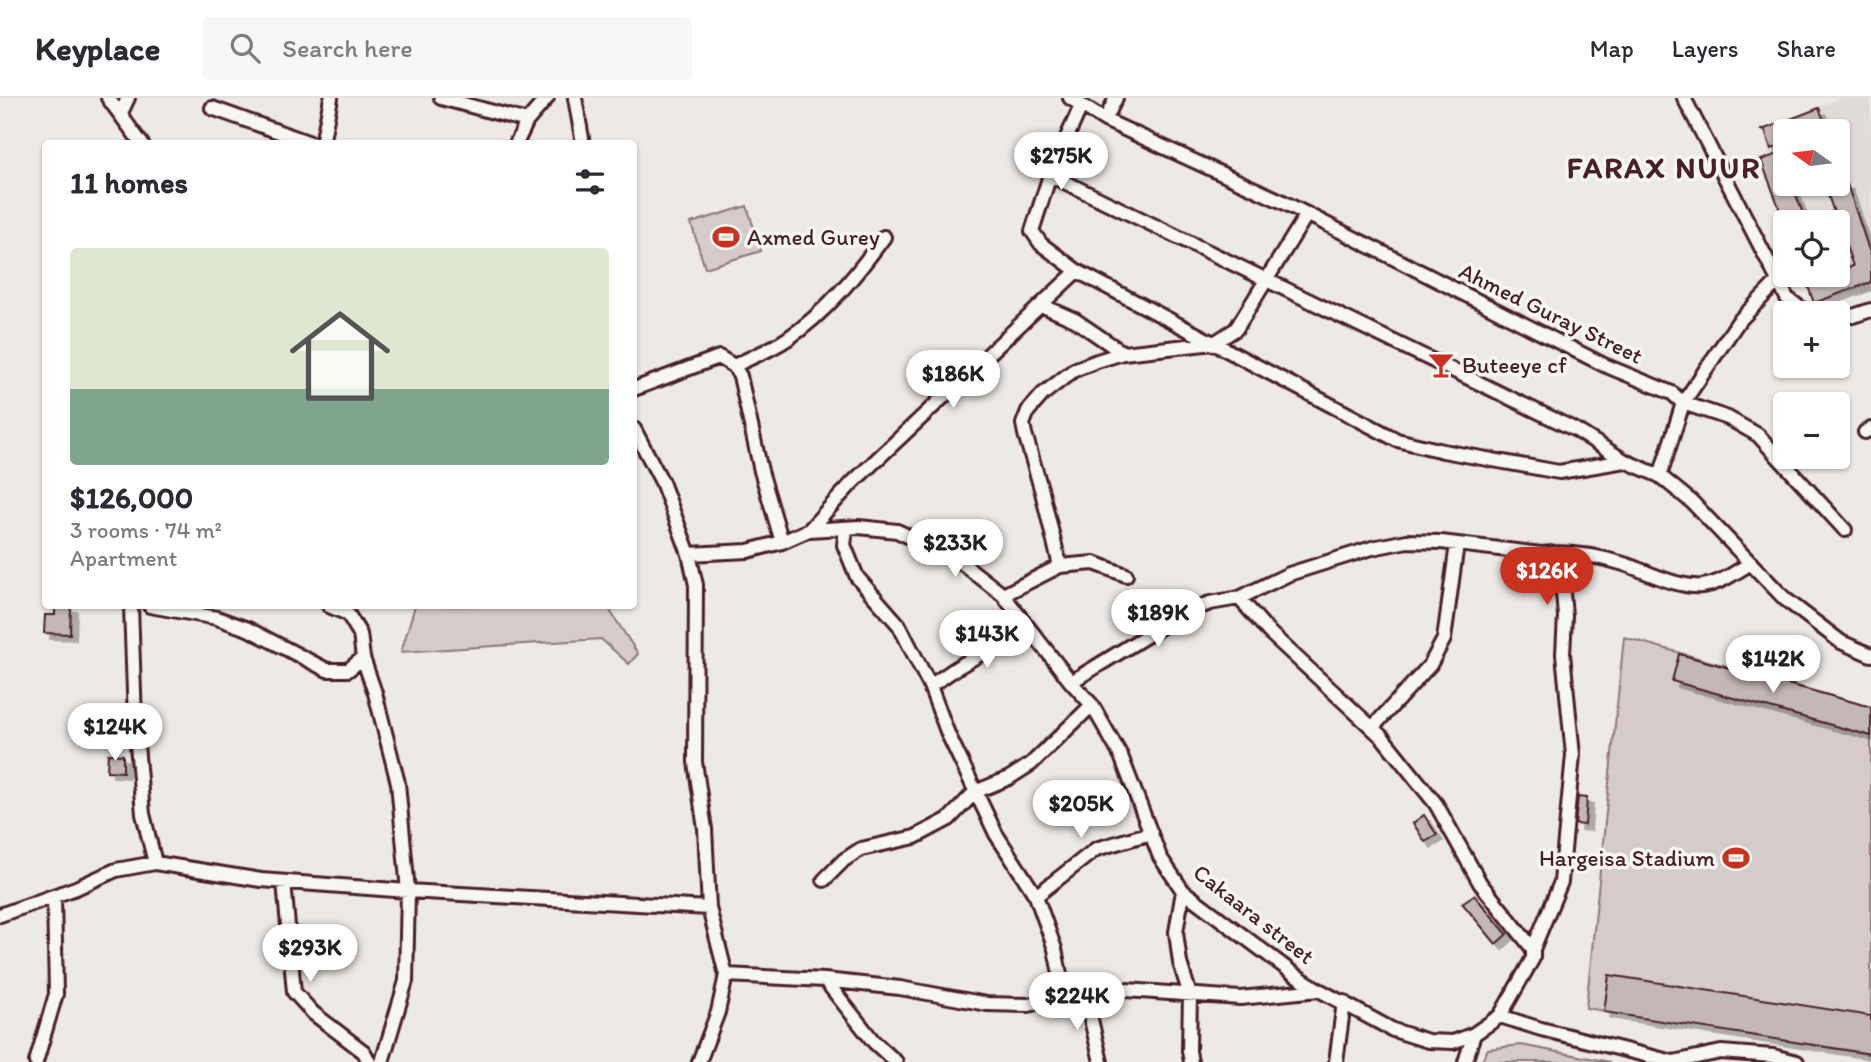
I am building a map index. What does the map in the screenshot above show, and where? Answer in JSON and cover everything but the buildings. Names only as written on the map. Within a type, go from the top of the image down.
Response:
[{"type":"street","points":[[108,98],[139,140]]},
{"type":"street","points":[[121,113],[128,98]]},
{"type":"street","points":[[323,140],[331,98]]},
{"type":"street","points":[[441,98],[527,121]]},
{"type":"street","points":[[518,140],[527,121],[547,98]]},
{"type":"street","points":[[575,98],[582,140]]},
{"type":"street","points":[[1105,120],[1116,98]]},
{"type":"street","points":[[1684,98],[1773,271]]},
{"type":"street","points":[[1076,102],[1032,231],[1041,244],[1077,271],[1397,440],[1443,452],[1559,472],[1625,461]]},
{"type":"street","name":"Ahmed Guray Street","points":[[1076,102],[1105,120],[1307,214],[1604,365],[1672,393],[1683,403],[1728,418],[1758,435],[1845,530]]},
{"type":"street","points":[[212,108],[302,140]]},
{"type":"street","points":[[1050,175],[1576,430],[1625,461],[1660,476],[1692,502],[1785,599],[1842,642],[1871,655]]},
{"type":"street","points":[[1060,566],[1023,424],[1028,411],[1043,394],[1074,370],[1123,353],[1214,343],[1236,329],[1307,214]]},
{"type":"street","points":[[734,366],[785,341],[802,328],[857,274],[884,237]]},
{"type":"street","points":[[689,554],[748,551],[782,542],[809,530],[853,482],[1077,271]]},
{"type":"street","points":[[1660,476],[1683,403],[1738,322],[1773,286]]},
{"type":"street","points":[[1041,305],[1075,320],[1123,353]]},
{"type":"street","points":[[1850,316],[1871,310]]},
{"type":"street","points":[[637,388],[719,357],[734,366],[740,376],[761,471],[782,542]]},
{"type":"street","points":[[637,435],[662,482],[689,554],[696,585],[695,762],[705,829],[709,908],[726,975],[718,1012],[699,1062]]},
{"type":"street","name":"Cakaara street","points":[[809,530],[859,527],[897,531],[957,559],[1003,595],[1070,682],[1092,705],[1121,756],[1160,858],[1183,891],[1294,974],[1393,1031],[1428,1041],[1453,1042],[1474,1034]]},
{"type":"street","points":[[846,528],[844,545],[857,577],[898,625],[930,686],[948,734],[996,834],[1036,896],[1055,950],[1065,994]]},
{"type":"street","points":[[1070,682],[1182,614],[1210,603],[1239,598],[1289,574],[1372,548],[1406,541],[1541,554],[1572,553],[1620,563],[1675,582],[1701,586],[1719,582],[1751,563]]},
{"type":"street","points":[[1372,728],[1430,665],[1444,639],[1457,544]]},
{"type":"street","points":[[1465,1062],[1474,1034],[1500,1016],[1533,958],[1533,950],[1561,882],[1573,755],[1563,654],[1565,616],[1562,581],[1555,553]]},
{"type":"street","points":[[1003,595],[1060,566],[1094,563],[1126,575]]},
{"type":"street","points":[[1239,598],[1269,632],[1383,738],[1436,804],[1480,883],[1533,950]]},
{"type":"street","points":[[131,609],[135,721],[143,814],[155,863]]},
{"type":"street","points":[[167,609],[217,618],[248,629],[327,670],[348,670],[363,658]]},
{"type":"street","points":[[336,609],[348,614],[360,634],[363,658],[398,783],[408,891],[406,981],[382,1062]]},
{"type":"street","points":[[348,614],[356,609]]},
{"type":"street","points":[[930,686],[1027,626]]},
{"type":"street","points":[[824,880],[844,860],[861,849],[915,836],[949,819],[975,792],[1009,778],[1031,764],[1092,705]]},
{"type":"street","points":[[1036,896],[1096,849],[1151,833]]},
{"type":"street","points":[[0,915],[116,870],[155,863],[284,882],[709,908]]},
{"type":"street","points":[[284,882],[293,992],[313,1013],[365,1052],[369,1062]]},
{"type":"street","points":[[1183,891],[1176,932],[1180,963],[1190,995],[1191,1062]]},
{"type":"street","points":[[36,1062],[56,994],[54,896]]},
{"type":"street","points":[[726,975],[825,980],[900,988],[987,1004],[1029,1005],[1065,994],[1126,990],[1240,998],[1319,989]]},
{"type":"street","points":[[825,980],[873,1042],[896,1062]]},
{"type":"street","points":[[1085,994],[1101,1062]]},
{"type":"street","points":[[1336,1062],[1343,1002]]},
{"type":"street","points":[[1500,1016],[1639,1058],[1673,1062],[1721,1052],[1773,1056],[1797,1062]]},
{"type":"shaded area","points":[[1841,98],[1871,98],[1871,291],[1813,301],[1808,287],[1850,287],[1850,210],[1780,210],[1776,196],[1850,196],[1850,119],[1789,119]]},
{"type":"shaded area","points":[[1773,125],[1773,180],[1764,129]]},
{"type":"shaded area","name":"Axmed Gurey","points":[[747,206],[761,251],[705,268],[691,223]]},
{"type":"shaded area","points":[[414,609],[609,609],[638,654],[629,664],[601,639],[401,652]]},
{"type":"shaded area","name":"Hargeisa Stadium","points":[[1624,637],[1871,707],[1871,1054],[1586,1008]]},
{"type":"shaded area","points":[[1521,1045],[1610,1062],[1481,1062],[1488,1049]]},
{"type":"place","name":"Axmed Gurey","points":[[726,237]]},
{"type":"place","name":"Buteeye cf","points":[[1441,365]]},
{"type":"place","name":"Hargeisa Stadium","points":[[1736,858]]},
{"type":"district","name":"FARAX NUUR","points":[[1664,168]]}]
